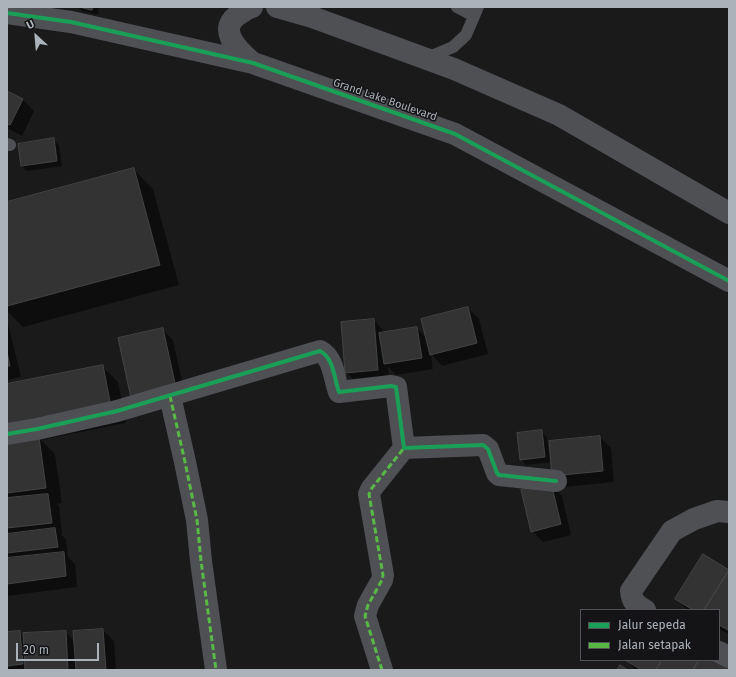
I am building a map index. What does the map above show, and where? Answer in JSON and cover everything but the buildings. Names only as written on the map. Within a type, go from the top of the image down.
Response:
[{"type":"street","points":[[252,7],[235,16],[229,26],[229,36],[239,52],[253,63]]},
{"type":"street","points":[[278,7],[312,17],[454,69],[559,115],[729,213]]},
{"type":"street","name":"Grand Lake Boulevard","points":[[7,13],[70,22],[253,63],[455,134],[729,281]]},
{"type":"street","points":[[7,434],[37,429],[116,411],[320,351],[326,354],[330,360],[339,392],[391,386],[396,388],[404,448],[372,488],[369,494],[383,575],[382,580],[368,605],[365,616],[382,670]]},
{"type":"street","points":[[170,396],[186,462],[197,520],[200,561],[216,670]]},
{"type":"street","points":[[404,448],[483,445],[488,449],[499,475],[556,481]]},
{"type":"street","points":[[643,609],[636,605],[632,599],[632,591],[672,531],[694,519],[717,511],[729,512]]},
{"type":"street","points":[[720,652],[729,657]]},
{"type":"lane","points":[[426,59],[453,47],[466,35],[476,11],[457,7]]},
{"type":"marked path","points":[[170,396],[197,520],[216,670]]},
{"type":"marked path","points":[[382,670],[365,616],[368,605],[382,580],[383,575],[369,494],[372,488],[404,448]]},
{"type":"cycle path","points":[[7,13],[71,22],[253,63],[455,134],[729,281]]},
{"type":"cycle path","points":[[7,434],[37,429],[117,411],[320,351],[325,354],[331,364],[339,392],[391,386],[396,387],[404,448],[483,445],[488,449],[499,475],[556,481]]}]
